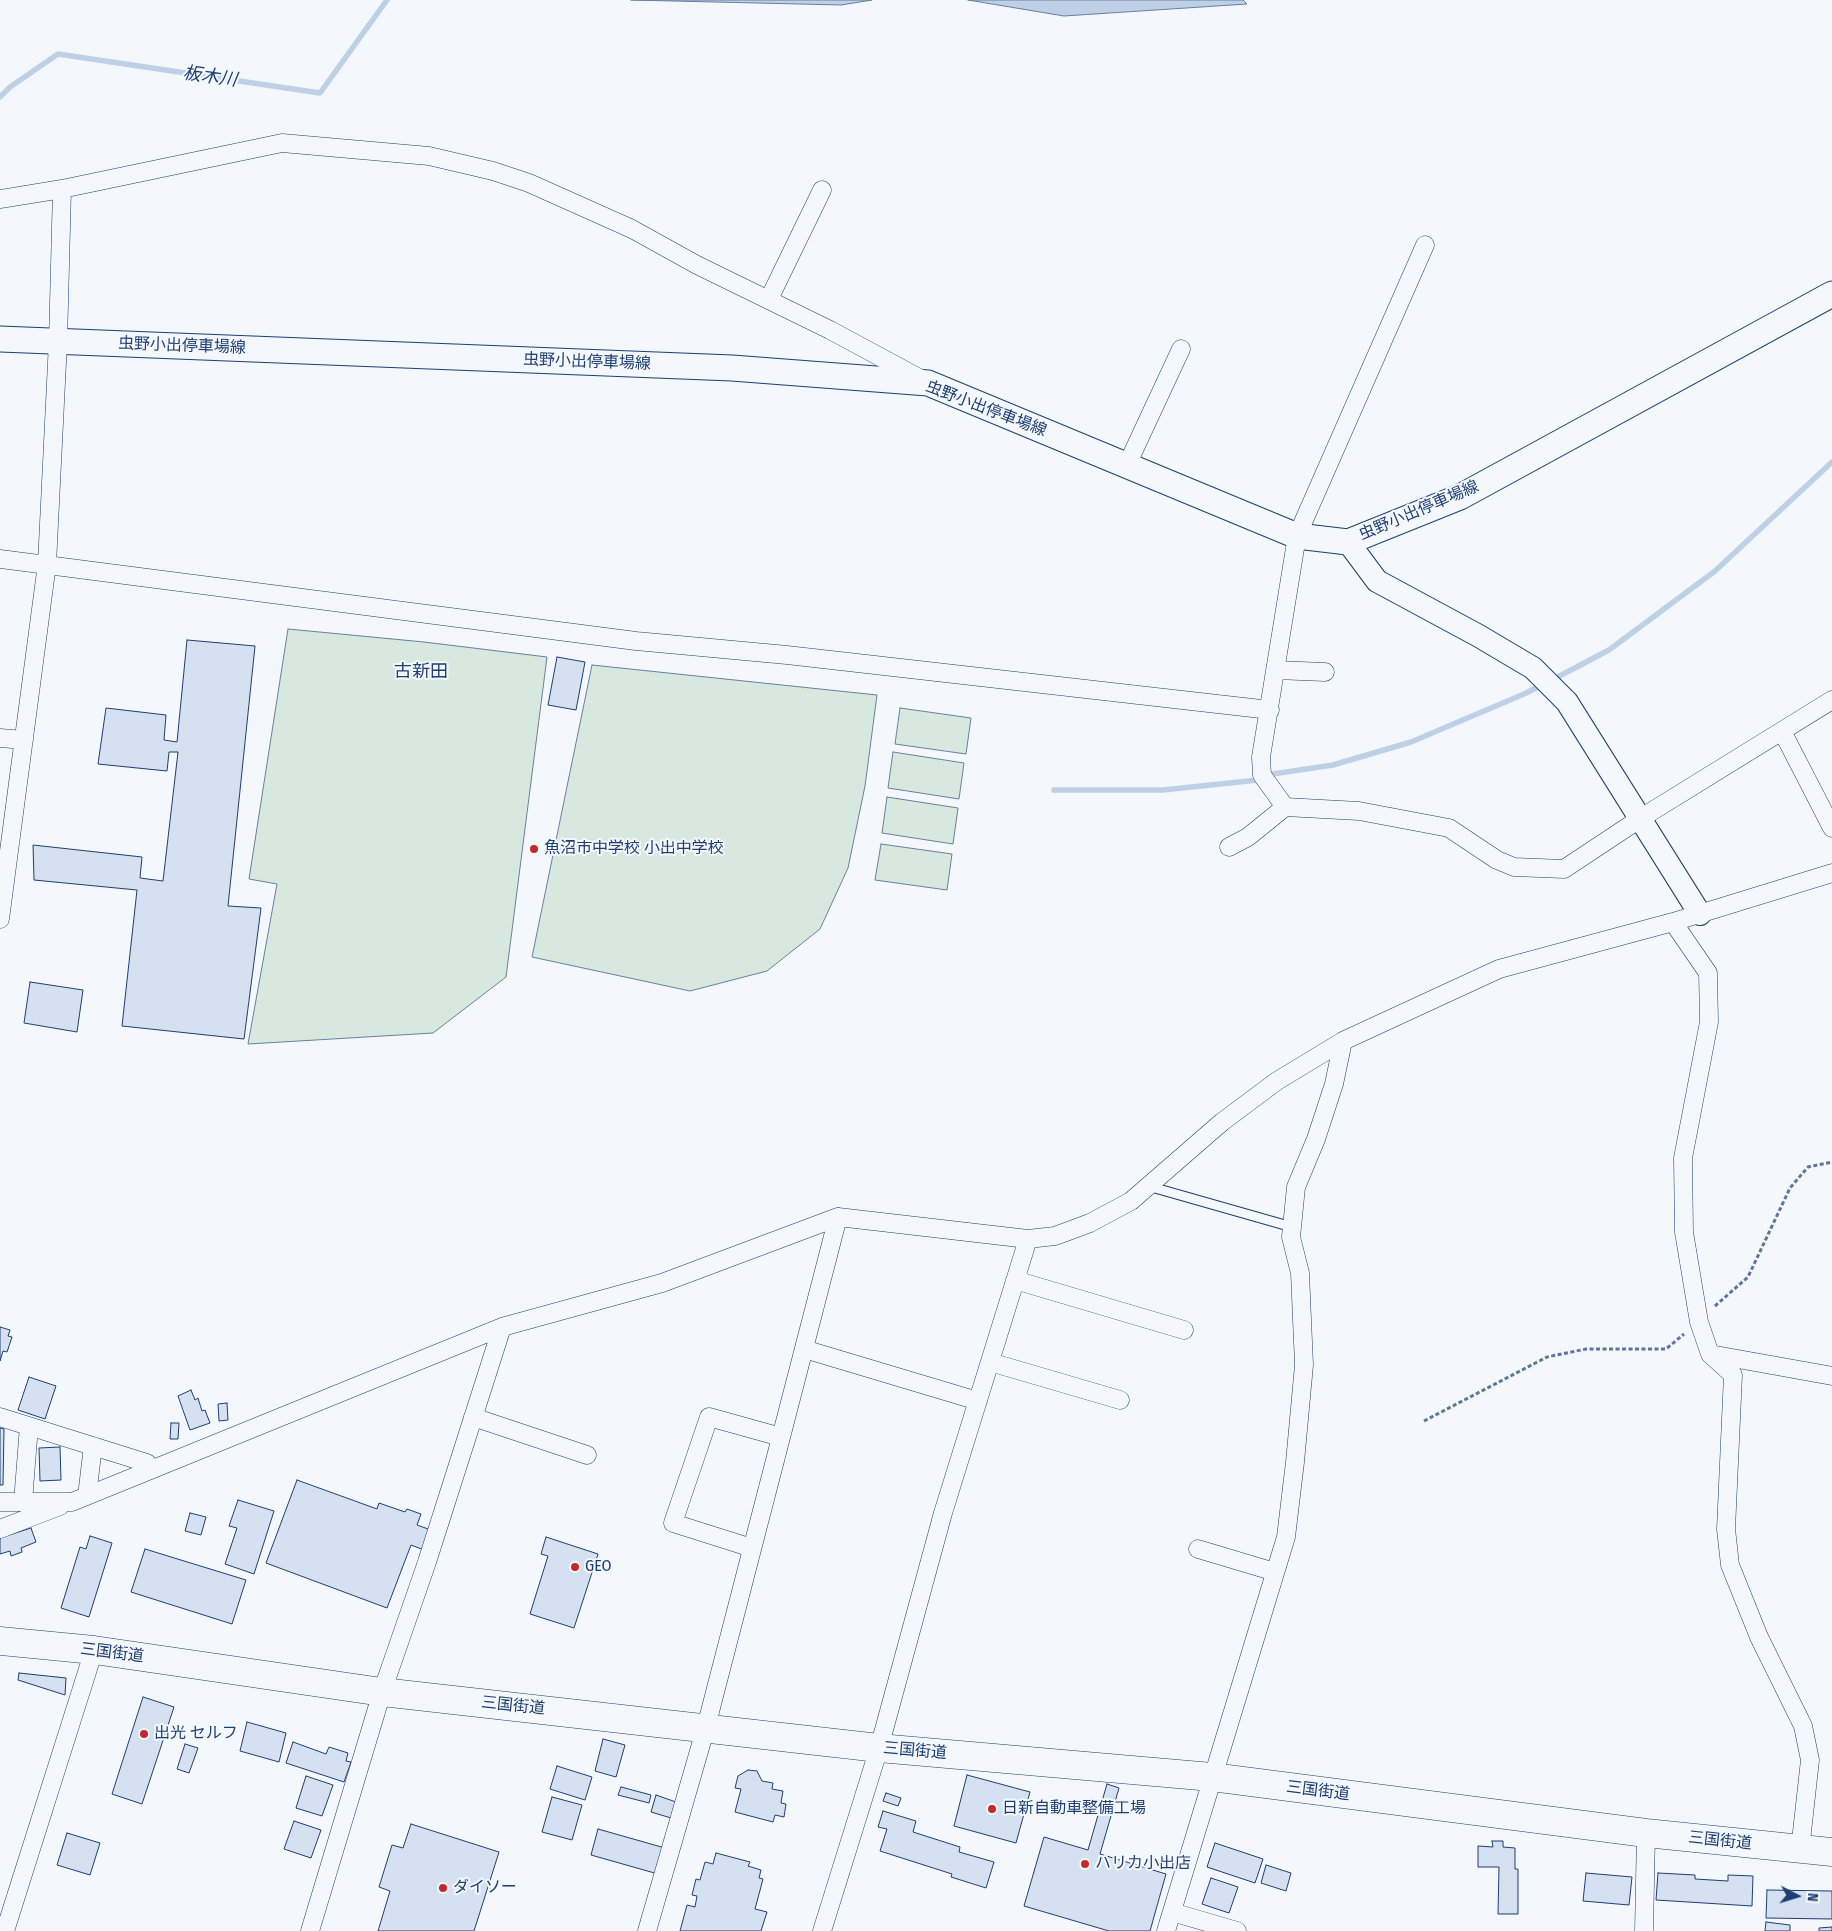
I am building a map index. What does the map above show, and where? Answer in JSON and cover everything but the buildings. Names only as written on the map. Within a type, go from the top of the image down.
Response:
[{"type":"highway","name":"三国街道","points":[[0,1641],[94,1650],[382,1692],[880,1748],[1212,1777],[1646,1834],[1832,1852]]},
{"type":"main road","name":"虫野小出停車場線","points":[[0,340],[732,368],[928,383],[1297,536],[1348,542],[1460,497],[1832,294]]},
{"type":"street","points":[[0,199],[62,189],[282,143],[429,156],[494,171],[529,183],[632,229],[697,265],[830,330],[928,383]]},
{"type":"street","points":[[0,919],[47,564],[58,342],[62,189]]},
{"type":"street","points":[[769,299],[822,190]]},
{"type":"street","points":[[1285,806],[1266,781],[1261,757],[1297,536],[1425,246]]},
{"type":"street","points":[[1127,465],[1181,349]]},
{"type":"street","points":[[1348,542],[1377,581],[1479,636],[1533,668],[1567,702],[1642,818],[1700,914]]},
{"type":"street","points":[[0,559],[636,641],[787,655],[1270,710]]},
{"type":"street","points":[[1276,670],[1325,672]]},
{"type":"street","points":[[1229,847],[1248,837],[1285,806],[1359,811],[1449,828],[1497,860],[1514,867],[1564,870],[1642,818],[1832,700]]},
{"type":"street","points":[[1782,731],[1832,828]]},
{"type":"street","points":[[0,738],[24,740]]},
{"type":"street","points":[[0,1529],[79,1499],[502,1327],[662,1283],[838,1217],[1028,1239],[1055,1236],[1090,1223],[1130,1201],[1222,1122],[1262,1092],[1344,1041],[1500,969],[1673,922],[1832,874]]},
{"type":"street","points":[[1673,922],[1708,972],[1709,1022],[1683,1158],[1684,1232],[1699,1322],[1710,1354],[1733,1375],[1726,1529],[1730,1565],[1759,1637],[1803,1726],[1810,1760],[1800,1850]]},
{"type":"street","points":[[1166,1931],[1286,1537],[1296,1462],[1304,1365],[1300,1272],[1291,1237],[1296,1187],[1316,1139],[1334,1084],[1344,1041]]},
{"type":"street","points":[[647,1931],[706,1727],[838,1217]]},
{"type":"street","points":[[822,1931],[880,1748],[943,1513],[1028,1239]]},
{"type":"street","points":[[1015,1280],[1184,1330]]},
{"type":"street","points":[[310,1931],[382,1692],[424,1571],[502,1327]]},
{"type":"street","points":[[804,1349],[978,1400]]},
{"type":"street","points":[[1710,1354],[1832,1376]]},
{"type":"street","points":[[990,1362],[1120,1400]]},
{"type":"street","points":[[0,1417],[147,1463]]},
{"type":"street","points":[[752,1548],[673,1522],[709,1417],[781,1437]]},
{"type":"street","points":[[473,1418],[587,1455]]},
{"type":"street","points":[[23,1502],[29,1426]]},
{"type":"street","points":[[79,1499],[93,1446]]},
{"type":"street","points":[[0,1502],[79,1499]]},
{"type":"street","points":[[1198,1549],[1275,1572]]},
{"type":"street","points":[[5,1931],[94,1650]]},
{"type":"street","points":[[1644,1931],[1646,1834]]},
{"type":"street","points":[[1172,1912],[1237,1931]]},
{"type":"lane","points":[[1148,1186],[1292,1226]]},
{"type":"path","points":[[1424,1421],[1547,1357],[1586,1349],[1666,1349],[1748,1277],[1790,1188],[1808,1167],[1832,1162]]},
{"type":"shaded area","points":[[288,629],[424,642],[547,657],[506,977],[433,1033],[248,1044],[277,884],[249,879]]},
{"type":"shaded area","points":[[592,665],[877,695],[865,786],[848,868],[820,929],[767,971],[690,991],[532,957]]},
{"type":"shaded area","points":[[900,708],[971,718],[966,754],[895,744]]},
{"type":"shaded area","points":[[893,752],[964,763],[959,799],[888,788]]},
{"type":"shaded area","points":[[887,797],[958,808],[953,844],[882,833]]},
{"type":"shaded area","points":[[881,844],[952,854],[947,890],[875,880]]},
{"type":"water","points":[[631,0],[872,0],[841,5]]},
{"type":"water","points":[[968,0],[1243,0],[1247,4],[1064,16]]},
{"type":"waterway","name":"板木川","points":[[0,97],[10,87],[58,54],[320,93],[387,0]]},
{"type":"waterway","points":[[1552,680],[1609,650],[1715,571],[1832,462]]},
{"type":"waterway","points":[[1054,790],[1163,790],[1258,780],[1266,775],[1333,765],[1411,742],[1542,685]]},
{"type":"place","name":"魚沼市中学校 小出中学校","points":[[534,849]]},
{"type":"place","name":"GEO","points":[[575,1567]]},
{"type":"place","name":"出光 セルフ","points":[[144,1734]]},
{"type":"place","name":"日新自動車整備工場","points":[[992,1809]]},
{"type":"place","name":"ハリカ小出店","points":[[1085,1864]]},
{"type":"place","name":"ダイソー","points":[[443,1888]]},
{"type":"district","name":"古新田","points":[[421,672]]}]
